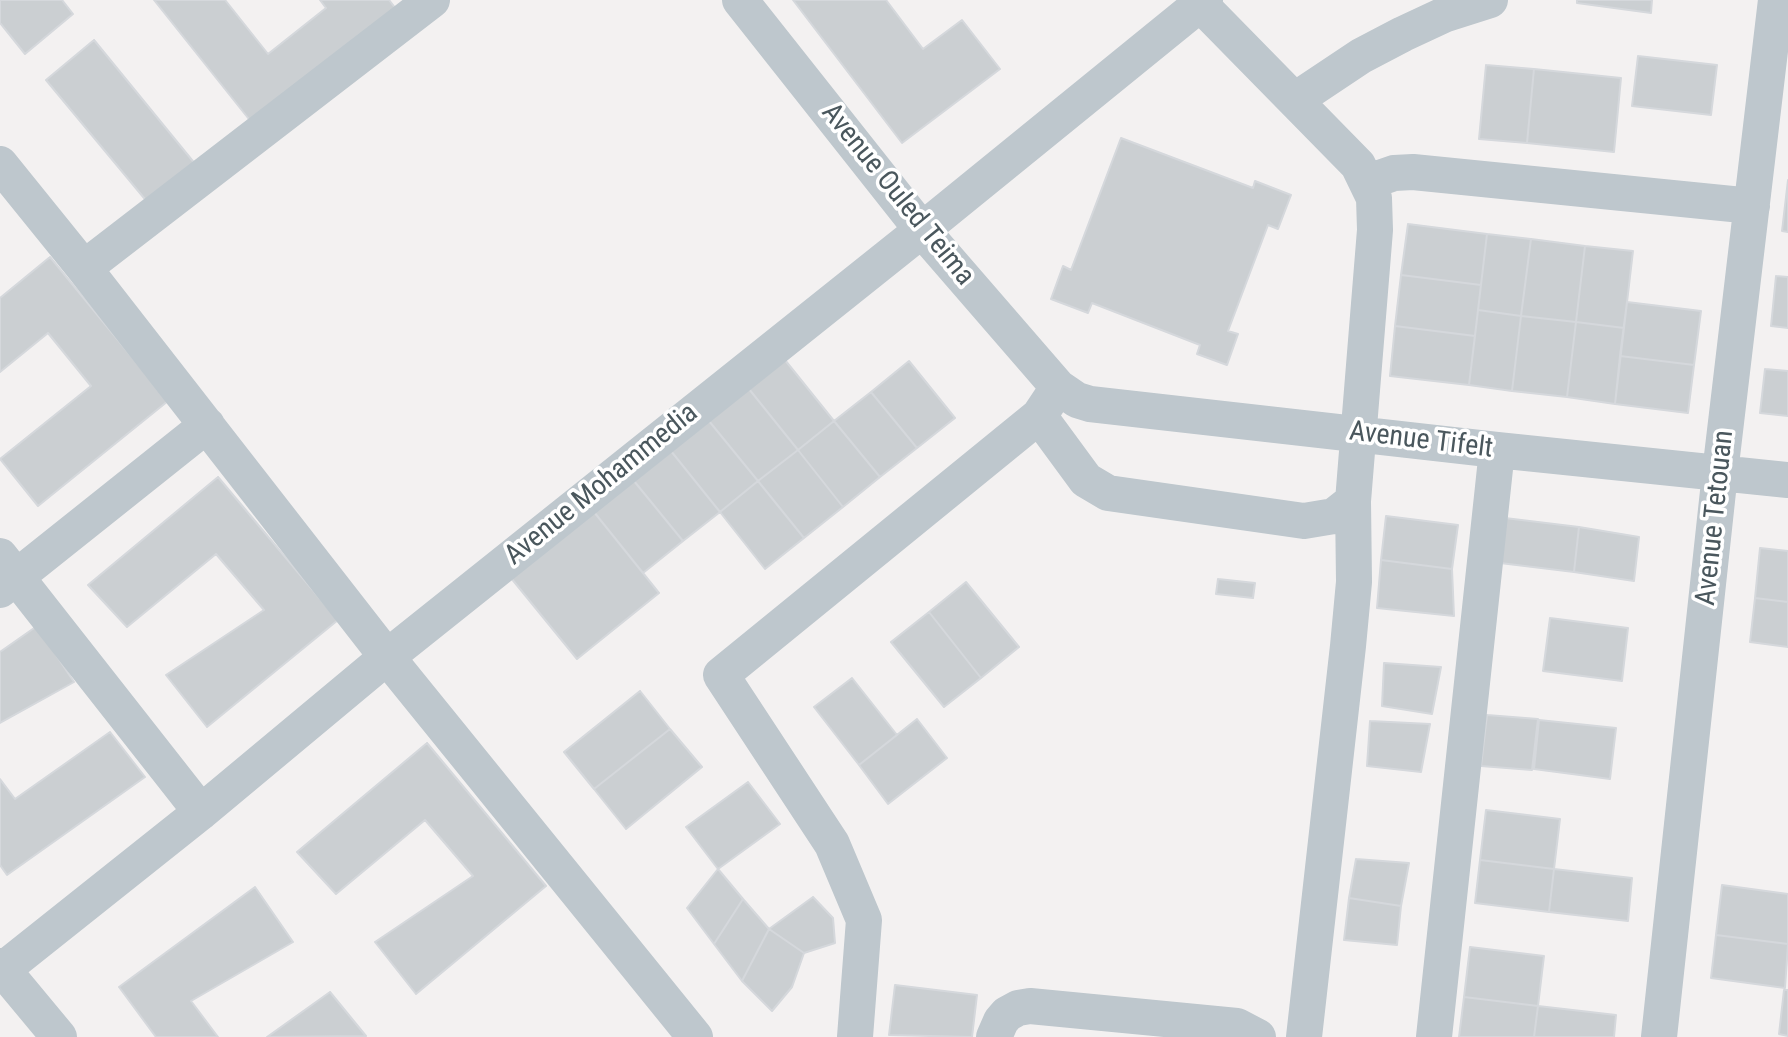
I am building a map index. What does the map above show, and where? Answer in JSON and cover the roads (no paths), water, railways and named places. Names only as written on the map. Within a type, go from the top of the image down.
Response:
[{"type":"street","points":[[84,268],[432,0]]},
{"type":"street","name":"Avenue Ouled Teima","points":[[740,0],[922,230],[1049,402],[1086,480],[1108,493],[1304,521],[1334,516],[1353,501]]},
{"type":"street","points":[[1295,100],[1350,63],[1403,34],[1446,14],[1490,0]]},
{"type":"street","name":"Avenue Tetouan","points":[[1659,1037],[1720,473],[1776,0]]},
{"type":"street","points":[[1202,2],[1358,165],[1368,182],[1376,214],[1353,501],[1354,582],[1350,634],[1304,1037]]},
{"type":"street","name":"Avenue Mohammedia","points":[[1,969],[201,812],[387,657],[1202,2]]},
{"type":"street","points":[[0,164],[387,657],[695,1037]]},
{"type":"street","points":[[1368,182],[1394,173],[1413,172],[1752,206]]},
{"type":"street","name":"Avenue Tifelt","points":[[1049,402],[1077,400],[1090,404],[1497,450],[1788,480]]},
{"type":"street","points":[[855,1037],[864,920],[832,844],[721,675],[1049,402]]},
{"type":"street","points":[[201,812],[6,574],[207,425]]},
{"type":"street","points":[[1434,1037],[1497,450]]},
{"type":"street","points":[[1,969],[59,1037]]},
{"type":"street","points":[[994,1037],[1007,1014],[1030,1006],[1237,1026],[1258,1037]]}]
